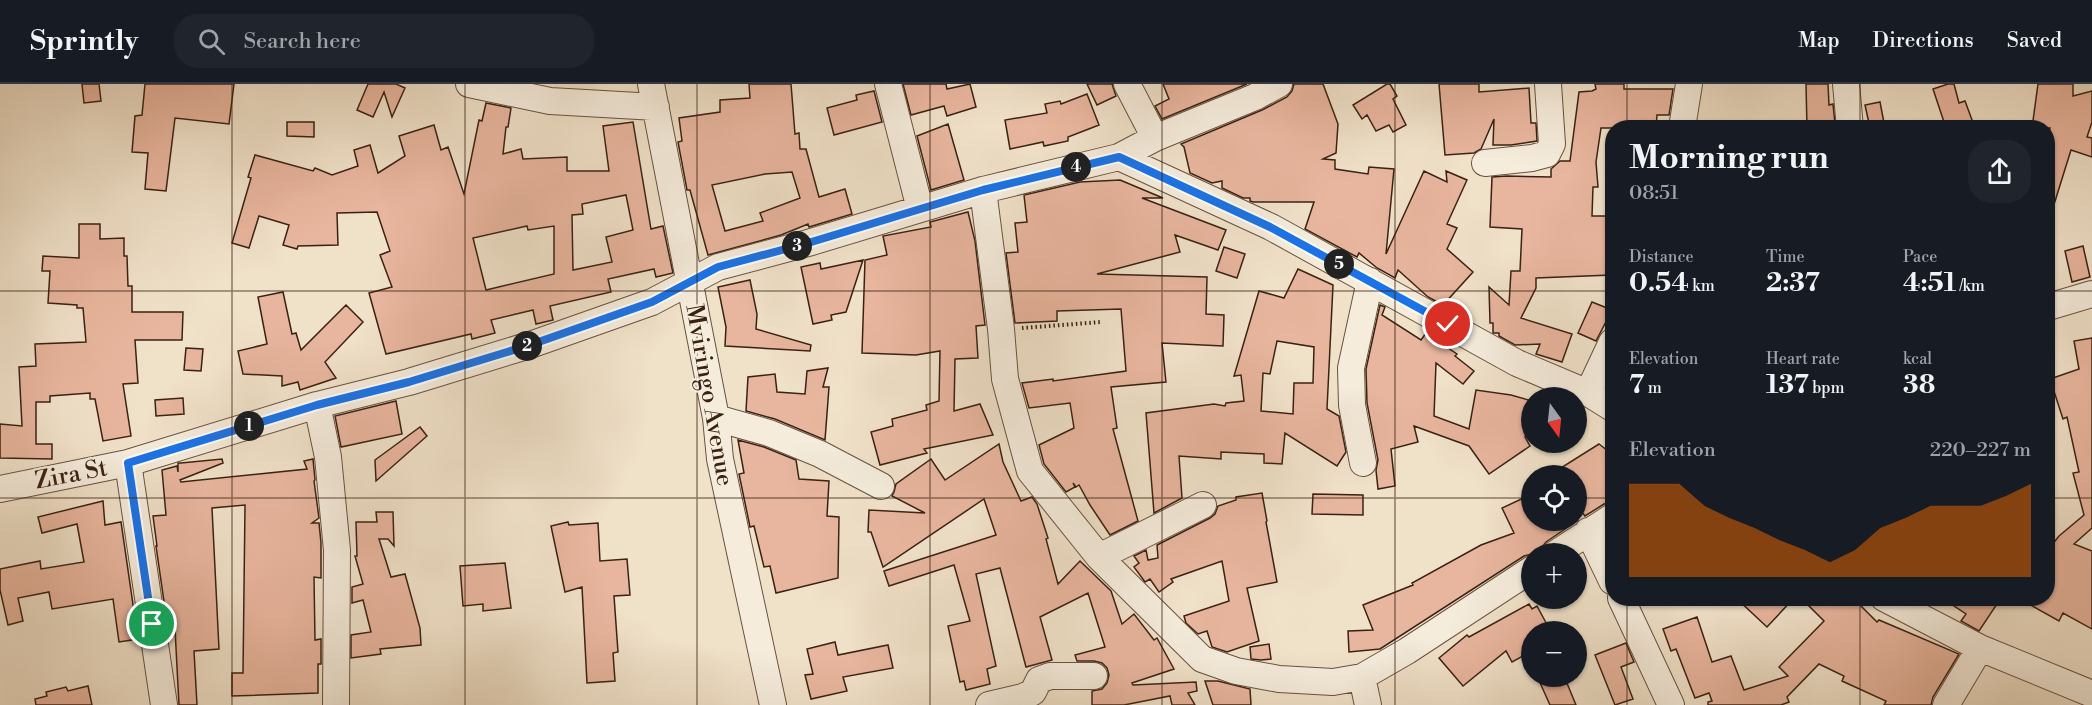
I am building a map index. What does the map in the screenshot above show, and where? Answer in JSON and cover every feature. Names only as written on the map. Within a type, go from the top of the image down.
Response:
[{"type":"street","points":[[469,84],[550,101],[653,95]]},
{"type":"street","points":[[888,84],[920,209]]},
{"type":"street","points":[[1127,84],[1155,138]]},
{"type":"street","name":"Zira St","points":[[0,489],[128,463],[317,405],[409,382],[530,345],[652,302],[718,267],[808,243],[983,190],[1119,157],[1155,138],[1255,97],[1279,84]]},
{"type":"street","points":[[1485,163],[1532,158],[1547,154],[1552,144],[1548,84]]},
{"type":"street","points":[[1683,120],[1689,84]]},
{"type":"street","points":[[1846,84],[1849,120]]},
{"type":"street","name":"Mviringo Avenue","points":[[653,95],[716,418],[720,459],[773,705]]},
{"type":"street","points":[[1119,157],[1270,227],[1517,363],[1573,387]]},
{"type":"street","points":[[983,190],[1001,329],[1005,379],[1030,471],[1099,557],[1202,659],[1236,671],[1279,679],[1332,682],[1362,677],[1407,651],[1521,576]]},
{"type":"street","points":[[1363,462],[1352,405],[1351,368],[1370,281]]},
{"type":"street","points":[[2055,305],[2092,294]]},
{"type":"street","points":[[1605,356],[1587,393],[1605,404]]},
{"type":"street","points":[[317,405],[328,457],[337,550],[336,705]]},
{"type":"street","points":[[716,418],[769,433],[881,486]]},
{"type":"street","points":[[128,463],[164,705]]},
{"type":"street","points":[[1099,557],[1203,505]]},
{"type":"street","points":[[1571,543],[1605,521]]},
{"type":"street","points":[[1588,531],[1605,566]]},
{"type":"street","points":[[1625,606],[1671,705]]},
{"type":"street","points":[[1899,606],[1980,648],[2092,694]]},
{"type":"street","points":[[1946,705],[1980,648]]},
{"type":"street","points":[[989,705],[1023,698],[1033,692],[1038,680],[1050,676],[1094,676]]},
{"type":"street","points":[[1362,677],[1368,705]]},
{"type":"path","points":[[1001,329],[1101,322]]},
{"type":"building","points":[[82,84],[99,84],[101,101],[84,103]]},
{"type":"building","points":[[145,84],[234,84],[229,124],[175,118],[166,191],[145,189],[148,153],[132,152],[135,116],[142,115]]},
{"type":"building","points":[[368,84],[396,84],[405,88],[392,117],[384,92],[373,117],[357,110]]},
{"type":"building","points":[[749,84],[791,84],[795,134],[799,133],[800,149],[806,149],[819,197],[845,189],[852,214],[809,227],[808,224],[781,235],[708,255],[690,190],[687,190],[678,142],[682,141],[679,118],[720,112],[720,100],[750,98]],"holes":[[[792,172],[800,198],[760,213],[763,221],[725,231],[712,185],[765,174]]]},
{"type":"building","points":[[903,84],[946,84],[947,89],[970,84],[976,107],[947,116],[944,106],[911,115]]},
{"type":"building","points":[[1087,84],[1112,84],[1116,96],[1097,105]]},
{"type":"building","points":[[1163,84],[1247,84],[1162,119],[1155,106],[1169,99]]},
{"type":"building","points":[[1294,84],[1323,84],[1338,124],[1336,153],[1323,159],[1335,160],[1335,169],[1368,174],[1369,167],[1394,169],[1386,254],[1424,171],[1447,182],[1446,171],[1467,180],[1447,224],[1457,228],[1447,249],[1473,272],[1443,305],[1428,297],[1398,270],[1395,278],[1377,268],[1359,253],[1357,257],[1305,229],[1314,202],[1253,202],[1250,198],[1243,198],[1222,188],[1222,181],[1212,183],[1190,173],[1184,147],[1181,144],[1287,97]]},
{"type":"building","points":[[1390,84],[1397,96],[1393,99],[1406,125],[1393,132],[1389,125],[1376,131],[1367,115],[1362,119],[1353,105]]},
{"type":"building","points":[[1439,84],[1479,84],[1479,92],[1529,88],[1531,123],[1536,123],[1537,141],[1493,145],[1494,119],[1481,149],[1474,153],[1445,155]]},
{"type":"building","points":[[1595,84],[1624,84],[1624,89],[1673,89],[1669,115],[1657,115],[1657,120],[1605,120],[1605,128],[1601,128],[1596,162],[1598,187],[1593,187],[1592,216],[1605,216],[1605,275],[1536,278],[1536,288],[1521,318],[1572,334],[1562,362],[1536,354],[1540,344],[1515,345],[1499,336],[1499,333],[1493,333],[1493,323],[1490,323],[1489,287],[1509,305],[1511,271],[1520,271],[1522,229],[1490,227],[1492,177],[1551,177],[1551,169],[1560,161],[1570,161],[1579,92],[1596,89]]},
{"type":"building","points":[[1806,84],[1828,84],[1829,105],[1833,104],[1835,120],[1807,120]]},
{"type":"building","points":[[1954,84],[1959,103],[1965,101],[1972,120],[1943,120],[1933,89]]},
{"type":"building","points":[[2038,84],[2073,84],[2073,96],[2092,91],[2092,122],[2087,137],[2092,138],[2092,157],[2071,150],[2055,201],[2055,120],[2033,120]]},
{"type":"building","points":[[874,91],[882,122],[834,135],[827,108],[857,100],[856,95]]},
{"type":"building","points":[[1087,94],[1099,125],[1068,137],[1068,141],[1044,146],[1043,142],[1010,149],[1005,120],[1047,113],[1045,104],[1060,101],[1061,104]]},
{"type":"building","points":[[1880,102],[1883,120],[1868,120],[1865,105]]},
{"type":"building","points":[[486,103],[511,108],[503,154],[521,149],[523,159],[567,157],[567,171],[609,171],[603,126],[633,122],[651,229],[663,226],[673,273],[656,277],[654,269],[608,279],[611,292],[550,306],[553,320],[536,324],[533,310],[491,320],[495,333],[472,339],[471,334],[386,354],[369,293],[392,287],[380,255],[390,251],[377,212],[337,213],[338,245],[298,246],[297,249],[283,245],[289,225],[259,216],[249,248],[232,243],[251,178],[248,177],[255,155],[313,171],[315,168],[332,175],[358,166],[354,150],[370,145],[378,173],[405,156],[399,136],[434,125],[441,150],[448,147],[464,194],[479,120],[482,121]],"holes":[[[626,195],[633,230],[606,237],[612,262],[573,270],[572,215],[583,214],[582,204]],[[527,226],[528,230],[554,226],[554,274],[486,290],[473,238]]]},
{"type":"building","points":[[287,122],[314,122],[314,137],[287,136]]},
{"type":"building","points":[[948,124],[964,180],[931,190],[917,136]]},
{"type":"building","points":[[1120,180],[1163,198],[1142,198],[1226,230],[1218,250],[1175,235],[1180,252],[1097,274],[1207,277],[1206,314],[1224,315],[1223,346],[1162,343],[1166,382],[1111,387],[1117,428],[1113,429],[1138,521],[1110,535],[1079,485],[1076,487],[1073,483],[1075,487],[1066,492],[1044,464],[1039,445],[1074,428],[1070,403],[1029,408],[1022,383],[1126,371],[1121,309],[1057,311],[1057,321],[1015,323],[1006,253],[1018,252],[1015,223],[1027,222],[1024,195],[1080,182]]},
{"type":"building","points":[[968,212],[975,241],[985,325],[976,326],[978,358],[955,359],[954,411],[980,404],[993,435],[924,449],[927,453],[880,465],[871,432],[893,426],[892,419],[927,410],[926,405],[939,401],[940,351],[916,355],[862,353],[865,260],[887,255],[883,236],[931,227],[930,222]]},
{"type":"building","points":[[79,224],[100,224],[100,239],[124,238],[128,286],[132,286],[132,312],[183,312],[182,340],[135,340],[138,383],[123,384],[131,436],[103,441],[95,399],[90,399],[90,393],[50,396],[50,402],[36,402],[36,444],[52,444],[52,459],[0,458],[0,424],[22,426],[19,367],[36,366],[35,344],[86,342],[83,308],[77,308],[77,305],[48,303],[50,271],[42,271],[43,256],[79,258]]},
{"type":"building","points":[[2083,246],[2090,277],[2072,282],[2065,251]]},
{"type":"building","points":[[1224,247],[1245,254],[1237,278],[1216,271]]},
{"type":"building","points":[[863,260],[846,312],[831,315],[832,320],[813,324],[801,267],[820,263],[821,269]]},
{"type":"building","points":[[1298,269],[1333,285],[1327,409],[1339,416],[1346,452],[1337,466],[1285,433],[1282,464],[1264,463],[1264,454],[1221,452],[1221,459],[1179,456],[1182,498],[1154,513],[1146,413],[1214,404],[1225,406],[1226,403],[1244,401],[1241,375],[1234,376],[1259,291],[1284,298]],"holes":[[[1277,341],[1314,347],[1313,383],[1294,383],[1293,414],[1261,411],[1263,373],[1270,374]]]},
{"type":"building","points":[[750,280],[757,314],[756,329],[811,345],[810,351],[725,346],[726,327],[718,287]]},
{"type":"building","points":[[283,292],[292,334],[296,333],[301,350],[346,305],[363,322],[325,362],[336,378],[300,390],[298,382],[282,386],[282,376],[243,374],[238,351],[267,344],[258,297]]},
{"type":"building","points":[[1592,302],[1605,307],[1605,324],[1596,341],[1578,333]]},
{"type":"building","points":[[1380,305],[1385,307],[1382,315],[1421,340],[1426,333],[1457,354],[1455,356],[1474,371],[1463,384],[1436,363],[1434,416],[1469,429],[1476,390],[1521,398],[1521,452],[1489,474],[1469,446],[1414,426],[1418,442],[1391,449],[1395,486],[1378,489],[1376,470],[1378,460],[1367,403],[1366,369]]},
{"type":"building","points":[[2092,338],[2092,528],[2074,544],[2092,551],[2092,629],[2063,613],[2059,621],[2032,606],[2055,606],[2055,541],[2084,515],[2073,473],[2079,472],[2067,417],[2063,419],[2055,394],[2055,377],[2079,369],[2074,341]]},
{"type":"building","points":[[186,348],[203,349],[201,371],[184,370]]},
{"type":"building","points":[[828,368],[823,387],[829,387],[825,440],[775,419],[746,411],[748,377],[775,374],[777,392],[805,394],[807,371]]},
{"type":"building","points":[[183,398],[184,414],[156,416],[155,400]]},
{"type":"building","points":[[396,401],[402,434],[341,447],[335,416]]},
{"type":"building","points":[[420,427],[427,436],[376,481],[375,460]]},
{"type":"building","points":[[738,440],[764,447],[796,460],[799,479],[829,481],[827,516],[839,517],[838,578],[776,593],[770,566],[764,567],[754,526],[750,527],[739,474],[744,473]]},
{"type":"building","points":[[999,444],[1003,462],[1021,501],[1032,497],[1037,504],[1048,538],[1046,539],[1058,584],[1080,561],[1111,591],[1122,624],[1134,614],[1154,640],[1157,638],[1174,669],[1132,683],[1133,685],[1196,682],[1197,691],[1188,693],[1195,705],[1172,705],[1170,696],[1124,705],[1092,705],[1092,691],[1102,689],[1109,675],[1102,663],[1077,661],[1075,655],[1105,647],[1088,593],[1040,617],[1052,660],[1026,667],[1000,568],[976,574],[996,666],[987,669],[990,684],[966,690],[964,681],[960,682],[948,626],[970,621],[954,565],[889,586],[884,571],[996,535],[984,499],[883,567],[871,532],[868,532],[869,510],[925,513],[892,496],[896,484],[931,459],[945,480]]},
{"type":"building","points":[[1599,444],[1605,449],[1604,504],[1587,515],[1587,465],[1566,465]]},
{"type":"building","points":[[222,459],[223,463],[180,480],[181,482],[307,469],[304,461],[313,459],[319,518],[312,523],[319,523],[321,543],[321,578],[314,577],[315,640],[321,639],[318,693],[232,696],[232,673],[243,673],[245,505],[212,508],[219,649],[194,651],[197,705],[179,705],[175,629],[168,629],[153,516],[166,515],[162,470],[177,466],[178,472],[178,463]]},
{"type":"building","points":[[1262,493],[1277,582],[1247,588],[1259,641],[1227,652],[1212,647],[1207,631],[1198,634],[1186,623],[1184,616],[1229,601],[1222,561],[1171,579],[1173,582],[1159,592],[1150,579],[1145,582],[1134,567],[1139,563],[1134,556],[1146,550],[1148,560],[1158,558],[1157,545],[1210,518],[1215,514],[1218,506],[1236,500],[1236,497]]},
{"type":"building","points":[[1313,494],[1363,495],[1363,515],[1312,514]]},
{"type":"building","points":[[1521,499],[1521,531],[1562,531],[1545,543],[1521,543],[1521,558],[1380,649],[1349,652],[1348,631],[1373,630],[1363,605],[1413,585],[1412,583],[1481,545],[1514,533],[1502,508]]},
{"type":"building","points":[[103,501],[105,525],[121,522],[138,639],[119,642],[113,599],[52,609],[49,592],[18,598],[23,621],[8,625],[0,590],[0,569],[40,561],[41,569],[84,562],[77,524],[42,533],[38,517]]},
{"type":"building","points":[[376,512],[393,512],[394,546],[388,539],[379,539],[391,577],[405,574],[420,628],[421,645],[380,649],[381,654],[351,658],[351,635],[371,632],[363,600],[352,603],[352,587],[363,584],[355,556],[357,556],[356,522],[377,522]]},
{"type":"building","points":[[568,522],[569,525],[598,523],[600,561],[627,559],[630,595],[614,596],[618,652],[613,653],[615,681],[587,683],[582,587],[565,592],[551,526]]},
{"type":"building","points":[[505,563],[511,608],[483,611],[483,604],[463,606],[460,566]]},
{"type":"building","points":[[1745,606],[1787,606],[1767,627]]},
{"type":"building","points":[[1809,606],[1861,606],[1877,622],[1879,620],[1959,654],[1933,697],[1931,705],[1884,705],[1886,701],[1842,681],[1844,676],[1819,664],[1787,697],[1789,702],[1781,705],[1708,705],[1708,702],[1712,701],[1709,693],[1695,698],[1676,649],[1671,651],[1663,629],[1697,617],[1712,662],[1731,656],[1744,690],[1788,676],[1779,667],[1824,621]]},
{"type":"building","points":[[1954,606],[1996,606],[1979,631],[1961,621],[1966,614]]},
{"type":"building","points":[[1521,608],[1539,609],[1545,621],[1521,621],[1521,657],[1512,662],[1506,651],[1463,686],[1439,658],[1467,635],[1469,637]]},
{"type":"building","points":[[835,642],[838,655],[888,645],[893,668],[843,677],[847,691],[811,699],[805,675],[813,674],[807,649]]},
{"type":"building","points":[[1626,643],[1634,662],[1621,667],[1633,699],[1615,705],[1595,655]]},
{"type":"building","points":[[1269,644],[1271,659],[1251,659],[1250,647]]},
{"type":"building","points":[[1205,681],[1218,681],[1250,689],[1251,705],[1213,705]]},
{"type":"building","points":[[88,686],[92,705],[36,705],[35,699],[47,696],[46,692],[66,687],[68,691]]},
{"type":"building","points":[[1542,687],[1569,687],[1576,705],[1550,705]]},
{"type":"route","points":[[152,624],[128,463],[317,405],[409,382],[530,345],[652,302],[718,267],[808,243],[983,190],[1066,169],[1119,157],[1270,227],[1448,324]]}]
